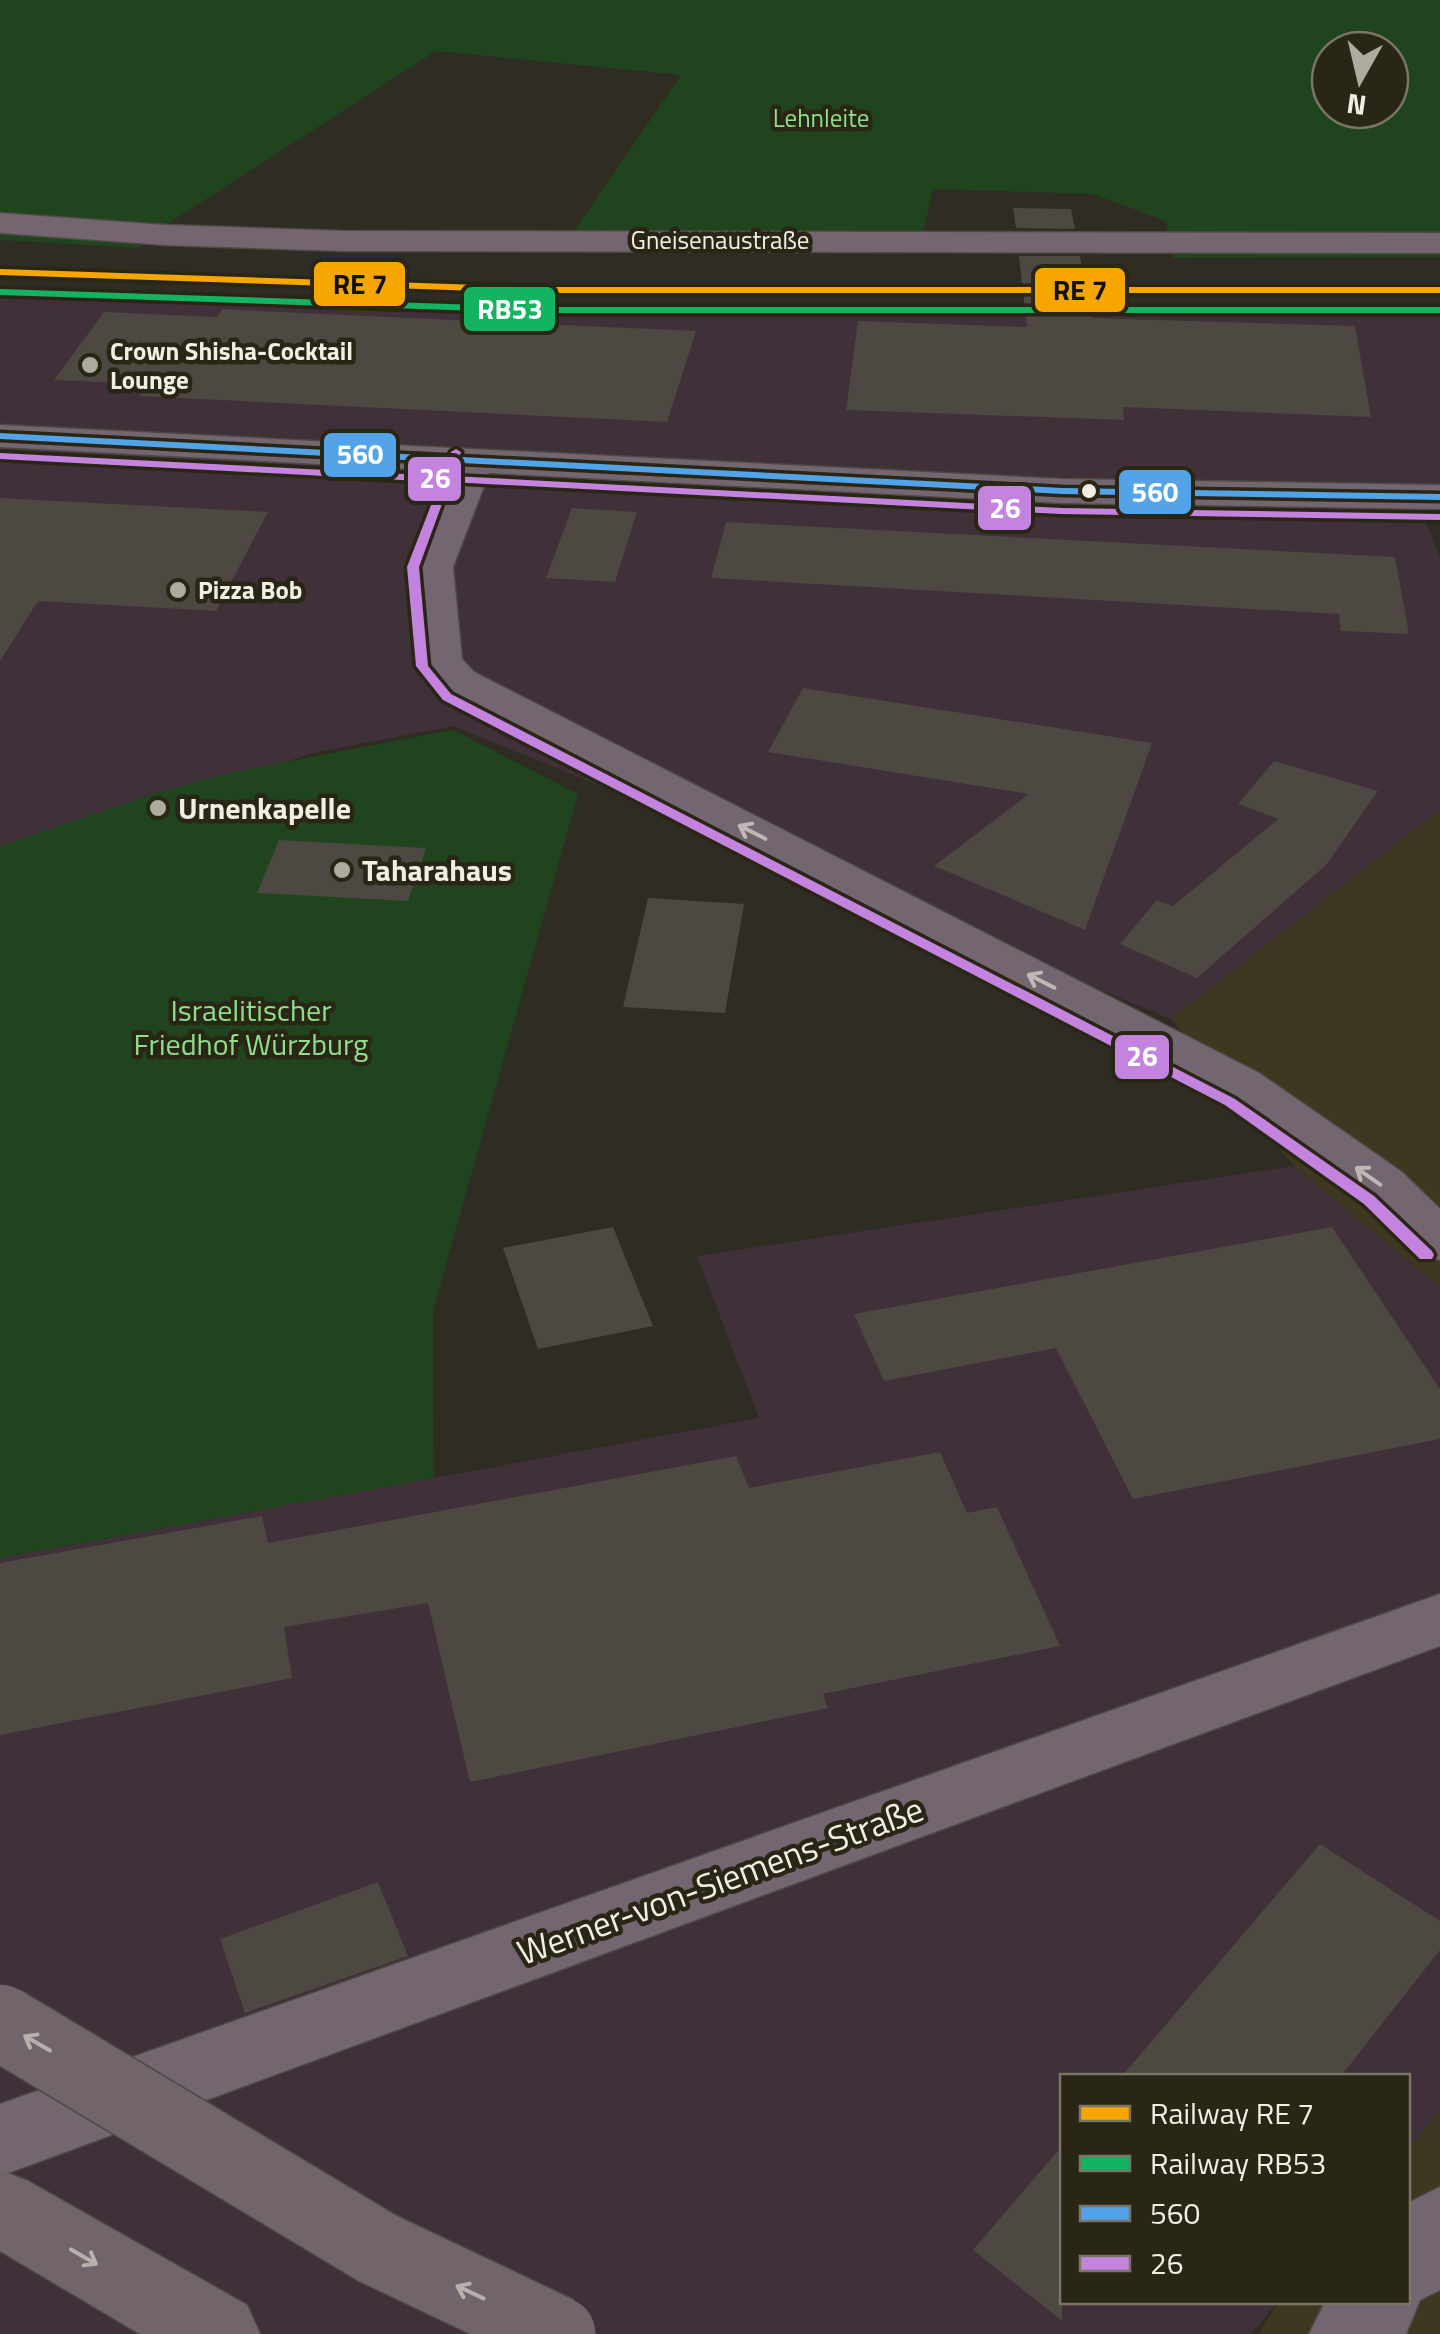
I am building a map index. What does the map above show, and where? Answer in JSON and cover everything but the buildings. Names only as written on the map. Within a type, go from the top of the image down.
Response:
[{"type":"highway","points":[[0,2022],[376,2248],[558,2334]]},
{"type":"highway","points":[[0,2208],[218,2334]]},
{"type":"street","name":"Gneisenaustraße","points":[[0,223],[165,235],[342,241],[1440,243]]},
{"type":"street","points":[[0,436],[1062,491],[1440,497]]},
{"type":"street","points":[[475,459],[433,567],[441,661],[459,681],[1240,1085],[1382,1185],[1440,1242]]},
{"type":"street","name":"Werner-von-Siemens-Straße","points":[[0,2140],[1440,1619]]},
{"type":"street","points":[[1410,2263],[1440,2225]]},
{"type":"street","points":[[1351,2334],[1378,2304]]},
{"type":"shaded area","points":[[0,287],[476,307],[1440,313],[1440,497],[1416,497],[1440,558],[1440,810],[1171,1019],[453,726],[317,752],[0,851]]},
{"type":"shaded area","points":[[1440,810],[1440,1287],[1294,1166],[1171,1019]]},
{"type":"shaded area","points":[[1294,1166],[1440,1287],[1440,2111],[1410,2148],[1410,2074],[1060,2074],[1060,2304],[1276,2304],[1251,2334],[0,2334],[0,1558],[759,1418],[697,1256]]},
{"type":"shaded area","points":[[1440,2111],[1440,2334],[1259,2334],[1277,2304],[1410,2304],[1410,2148]]},
{"type":"green space","name":"Lehnleite","points":[[0,0],[1440,0],[1440,257],[1173,258],[1166,221],[1092,194],[933,189],[922,237],[572,234],[681,75],[436,51],[166,225],[153,229],[139,248],[0,240]]},
{"type":"green space","name":"Israelitischer Friedhof Würzburg","points":[[453,730],[578,794],[433,1311],[434,1478],[0,1558],[0,846],[228,773]]},
{"type":"transit line","points":[[0,272],[540,290],[1440,290]]},
{"type":"transit line","name":"560","points":[[0,436],[1062,491],[1440,497]]},
{"type":"transit line","name":"26","points":[[456,452],[413,567],[422,666],[447,697],[1230,1102],[1369,1200],[1426,1255]]},
{"type":"transit line","name":"26","points":[[0,456],[1061,511],[1440,517]]},
{"type":"rail line","name":"RB53","points":[[0,292],[540,310],[1440,310]]},
{"type":"place","name":"Crown Shisha-Cocktail Lounge","points":[[90,365]]},
{"type":"place","name":"Pizza Bob","points":[[178,590]]},
{"type":"place","name":"Urnenkapelle","points":[[158,808]]},
{"type":"place","name":"Taharahaus","points":[[342,870]]}]
